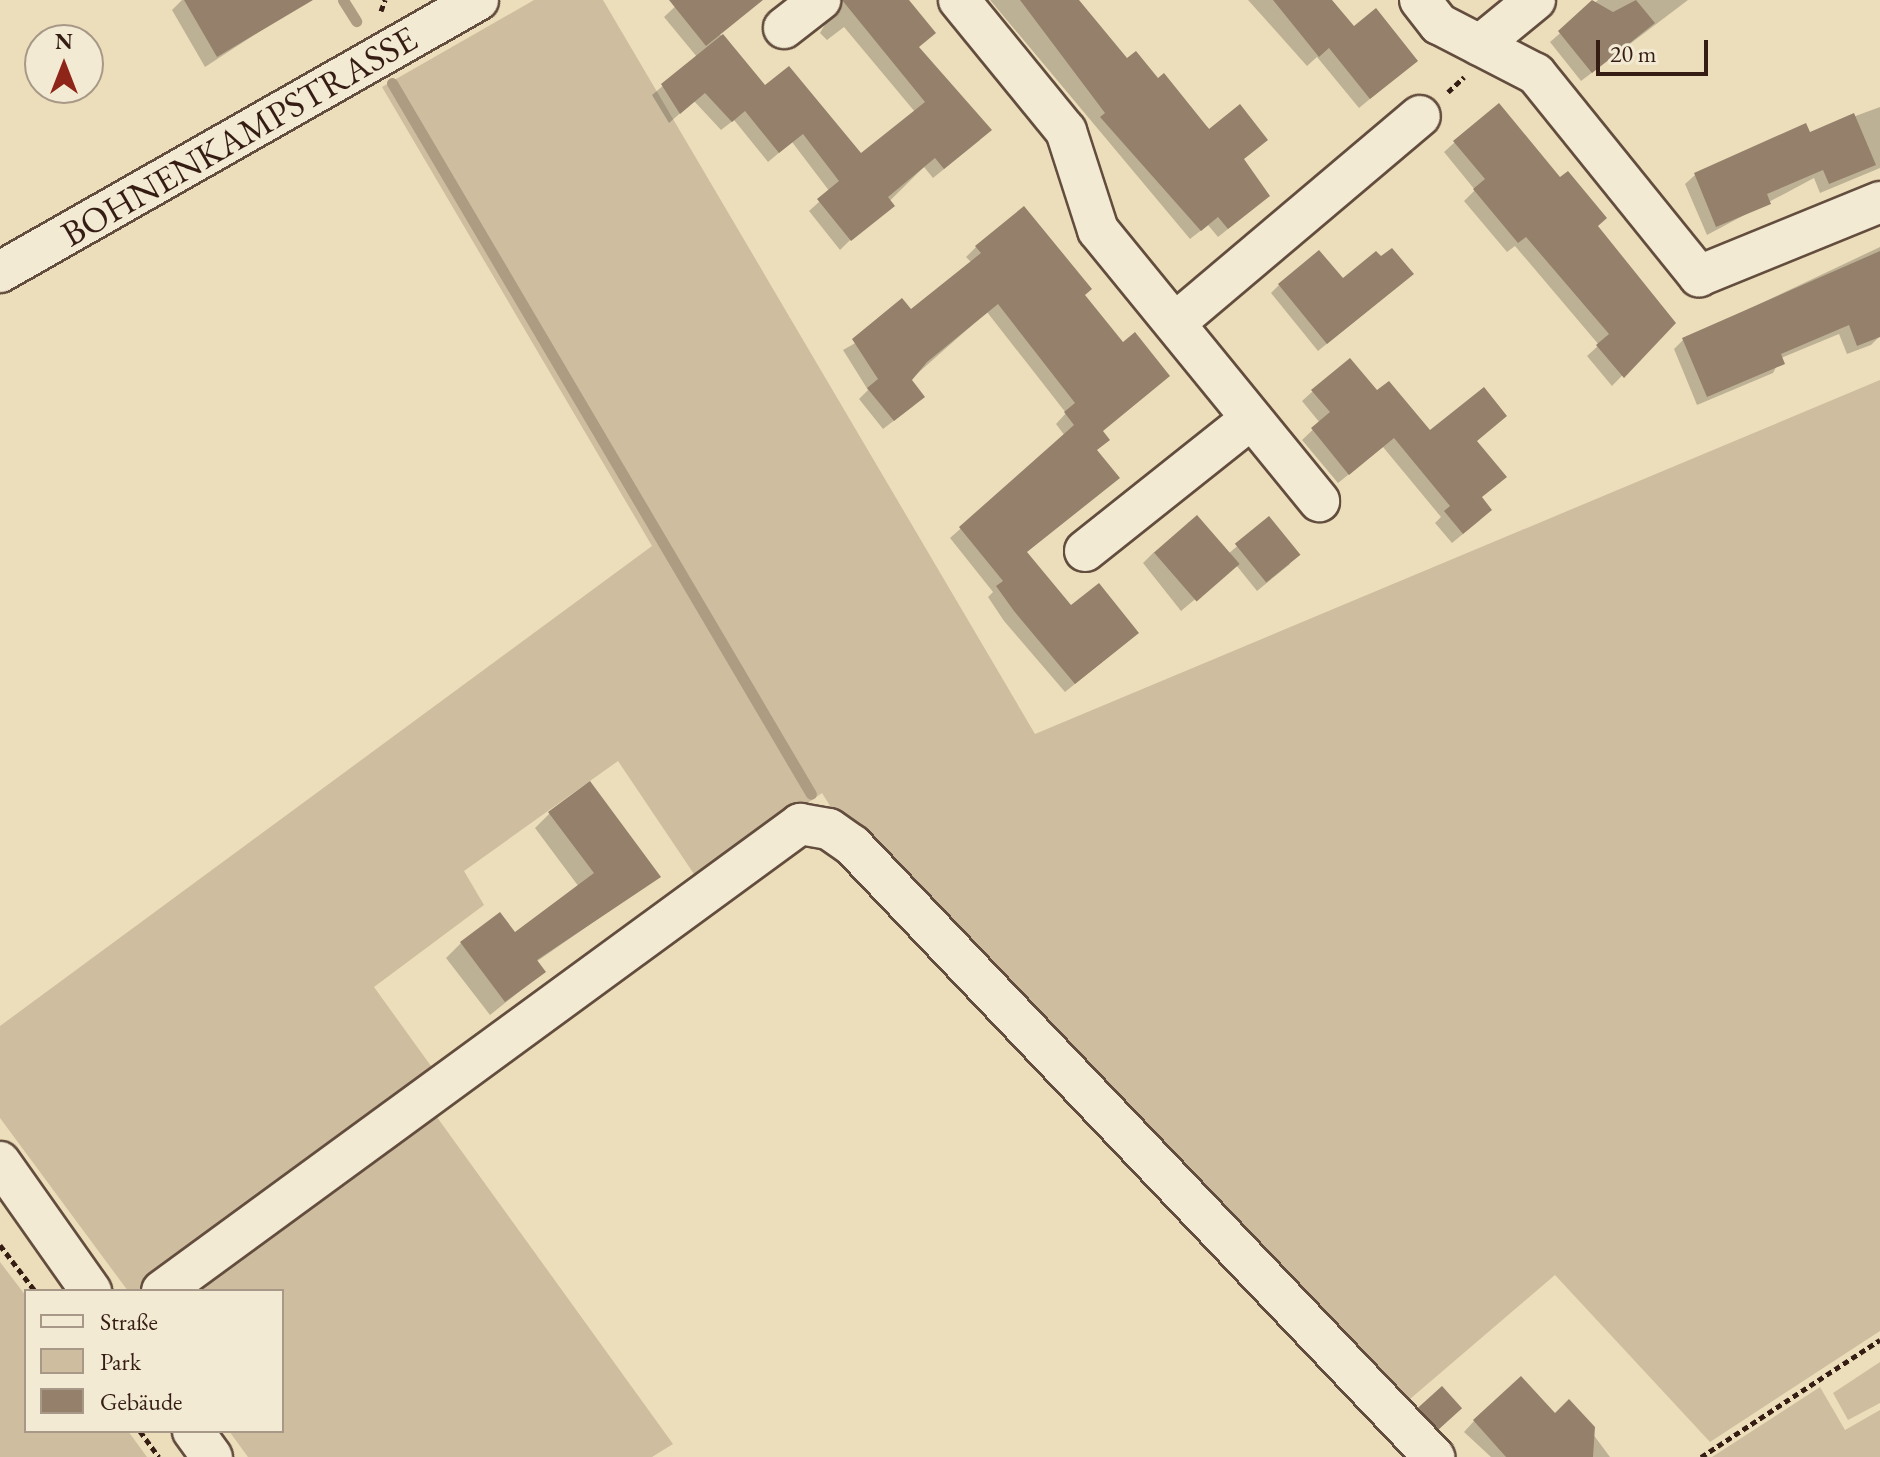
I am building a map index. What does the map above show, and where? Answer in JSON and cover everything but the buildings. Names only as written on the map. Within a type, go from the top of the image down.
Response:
[{"type":"street","name":"BOHNENKAMPSTRASSE","points":[[0,272],[426,13],[478,0]]},
{"type":"street","points":[[784,28],[820,0]]},
{"type":"street","points":[[959,0],[1066,131],[1098,230],[1319,501]]},
{"type":"street","points":[[1420,0],[1439,24],[1536,74],[1699,276],[1880,202]]},
{"type":"street","points":[[1480,45],[1535,0]]},
{"type":"street","points":[[1176,322],[1420,116]]},
{"type":"street","points":[[1085,551],[1251,419]]},
{"type":"street","points":[[165,1289],[800,824],[829,829],[852,845],[1434,1457]]},
{"type":"street","points":[[0,1162],[90,1289]]},
{"type":"street","points":[[194,1433],[212,1457]]},
{"type":"path","points":[[1420,116],[1462,81],[1480,45]]},
{"type":"path","points":[[0,1245],[33,1289]]},
{"type":"path","points":[[1701,1457],[1880,1340]]},
{"type":"path","points":[[141,1433],[159,1457]]},
{"type":"green space","points":[[534,0],[603,0],[1035,734],[1880,380],[1880,1331],[1710,1442],[1555,1275],[1403,1405],[837,817],[822,793],[698,880],[618,761],[464,871],[484,905],[374,987],[436,1073],[143,1289],[127,1289],[0,1118],[0,1026],[652,546],[382,87]]},
{"type":"green space","points":[[434,1113],[673,1444],[652,1457],[248,1457],[230,1433],[284,1433],[284,1289],[195,1289]]},
{"type":"green space","points":[[0,1262],[24,1293],[24,1433],[129,1433],[147,1457],[0,1457]]},
{"type":"green space","points":[[1880,1362],[1880,1403],[1848,1420],[1833,1393]]},
{"type":"green space","points":[[1820,1387],[1845,1430],[1880,1410],[1880,1457],[1712,1457]]},
{"type":"waterway","points":[[343,0],[356,21]]},
{"type":"waterway","points":[[392,83],[811,794]]}]
